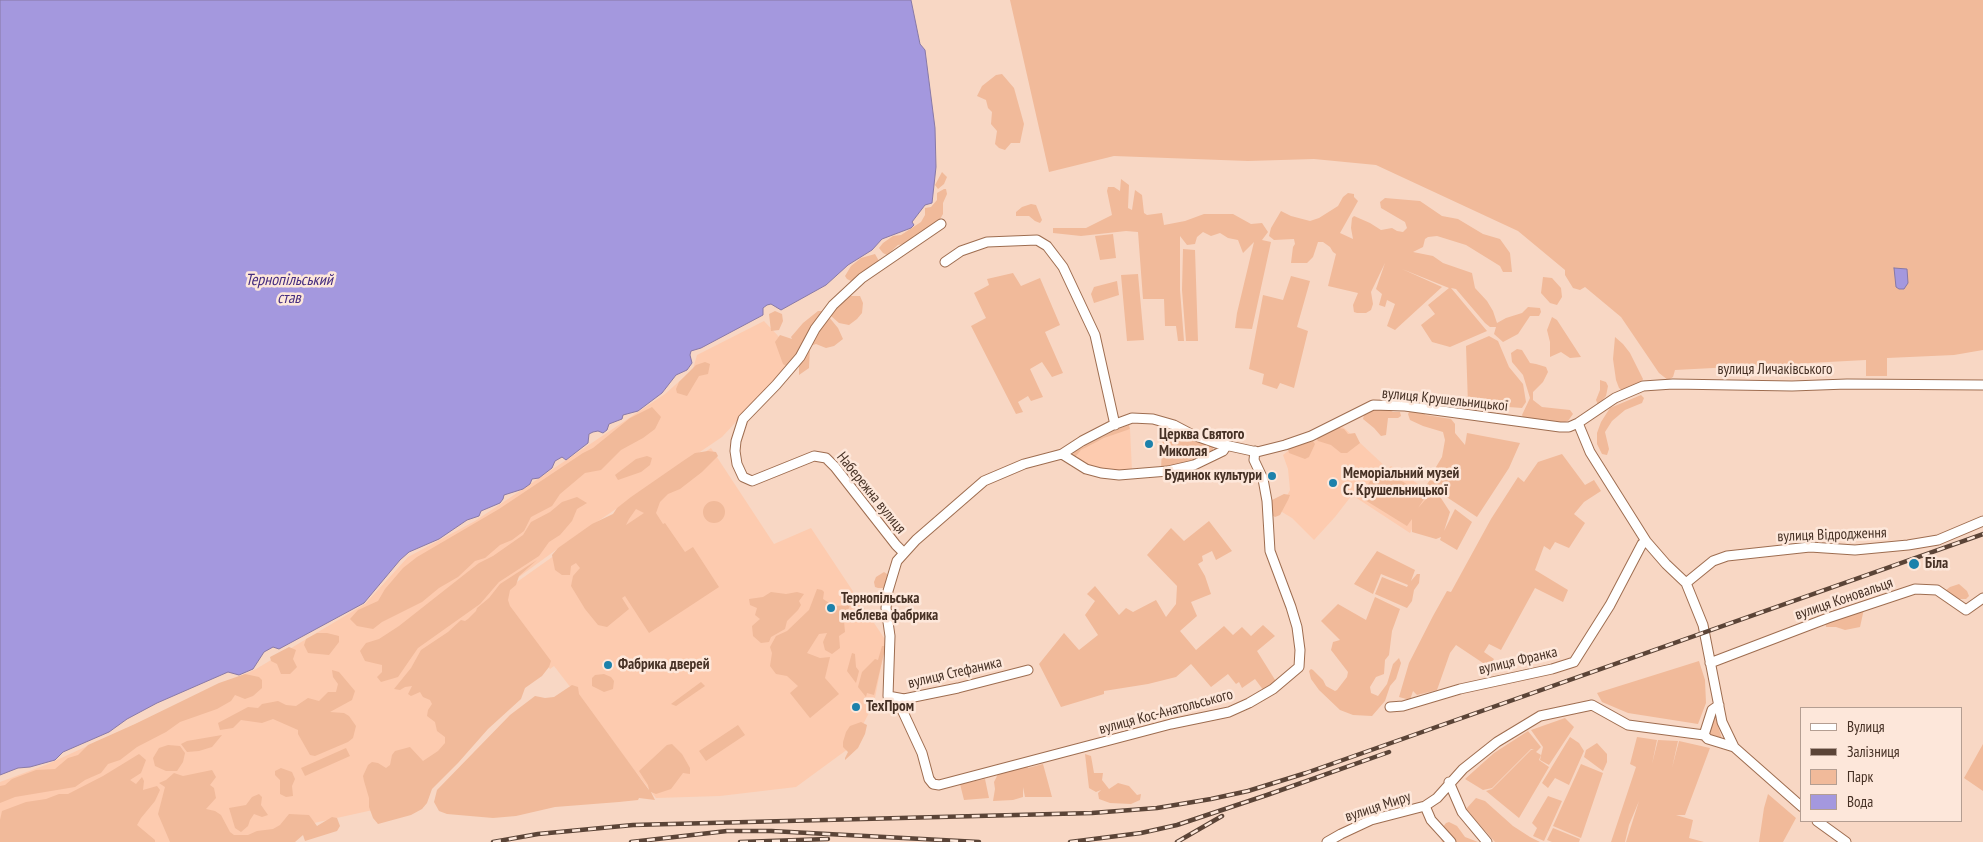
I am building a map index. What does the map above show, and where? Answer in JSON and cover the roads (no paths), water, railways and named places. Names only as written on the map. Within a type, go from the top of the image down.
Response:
[{"type":"street","name":"Набережна вулиця","points":[[904,553],[826,458],[814,456],[752,481],[744,476],[737,464],[736,441],[742,419],[776,385],[800,357],[815,329],[833,305],[862,278],[941,224]]},
{"type":"street","points":[[945,262],[961,251],[987,242],[1037,240],[1047,246],[1062,267],[1095,335],[1115,425]]},
{"type":"street","name":"вулиця Личаківського","points":[[1578,423],[1614,398],[1643,386],[1673,384],[1792,386],[1847,384],[1983,385]]},
{"type":"street","name":"вулиця Крушельницької","points":[[892,697],[890,636],[886,608],[897,561],[922,534],[984,481],[1024,464],[1062,454],[1082,441],[1132,418],[1153,419],[1174,425],[1193,435],[1255,451],[1268,450],[1311,436],[1373,405],[1405,406],[1560,427],[1569,427],[1578,423]]},
{"type":"street","points":[[1578,423],[1590,452],[1646,541],[1686,584],[1703,625],[1722,722],[1734,747],[1800,805]]},
{"type":"street","points":[[1062,454],[1086,468],[1101,473],[1119,475],[1168,471],[1194,465],[1223,451],[1227,445]]},
{"type":"street","name":"вулиця Кос-Анатольського","points":[[892,697],[922,753],[929,780],[933,784],[939,785],[1172,724],[1229,712],[1273,689],[1289,677],[1298,667],[1300,650],[1297,628],[1291,607],[1270,551],[1268,501],[1254,460],[1255,451]]},
{"type":"street","name":"вулиця Відродження","points":[[1686,584],[1713,562],[1727,556],[1810,547],[1855,550],[1908,545],[1938,540],[1983,521]]},
{"type":"street","name":"вулиця Франка","points":[[1390,707],[1396,708],[1460,688],[1552,669],[1574,662],[1610,605],[1642,544],[1646,541]]},
{"type":"street","name":"вулиця Коновальця","points":[[1710,662],[1828,618],[1915,589],[1937,590],[1966,610],[1983,598]]},
{"type":"street","name":"вулиця Стефаника","points":[[892,697],[904,700],[1028,670]]},
{"type":"street","points":[[1425,806],[1437,798],[1449,782],[1497,742],[1540,716],[1592,705],[1628,725],[1704,735],[1708,739],[1734,747]]},
{"type":"street","points":[[1704,735],[1712,710],[1718,705]]},
{"type":"street","points":[[1449,782],[1462,812],[1487,842]]},
{"type":"street","name":"вулиця Миру","points":[[1327,842],[1371,820],[1425,806],[1431,820],[1451,842]]},
{"type":"street","points":[[1819,822],[1846,842]]},
{"type":"water","name":"Тернопільський став","points":[[0,0],[911,0],[920,44],[925,50],[935,128],[936,167],[932,203],[925,205],[912,222],[914,225],[911,228],[882,239],[872,250],[848,265],[826,285],[781,310],[771,304],[767,305],[763,308],[763,315],[701,348],[691,351],[692,363],[687,370],[676,375],[662,393],[638,411],[623,415],[622,419],[609,424],[607,430],[603,433],[598,431],[589,434],[588,443],[566,460],[562,457],[555,461],[552,468],[539,478],[532,479],[530,484],[523,489],[504,495],[500,503],[481,511],[479,516],[467,520],[439,539],[409,552],[364,603],[279,649],[273,647],[264,652],[253,669],[239,675],[228,672],[157,703],[127,719],[109,732],[63,752],[55,760],[30,767],[18,768],[0,775]]},
{"type":"water","points":[[1894,268],[1907,269],[1908,283],[1904,289],[1896,287]]},
{"type":"railway","points":[[493,842],[538,834],[633,825],[1092,813],[1157,808],[1211,799],[1248,791],[1306,773],[1983,534]]},
{"type":"railway","points":[[1070,842],[1141,833],[1177,825],[1389,752]]},
{"type":"railway","points":[[1177,842],[1222,816]]},
{"type":"railway","points":[[631,842],[727,831],[771,831],[979,842]]},
{"type":"railway","points":[[740,842],[828,839]]},
{"type":"place","name":"Церква Святого Миколая","points":[[1149,444]]},
{"type":"place","name":"Будинок культури","points":[[1272,476]]},
{"type":"place","name":"Меморіальний музей С. Крушельницької","points":[[1333,483]]},
{"type":"place","name":"Біла","points":[[1914,564]]},
{"type":"place","name":"Тернопільська меблева фабрика","points":[[831,608]]},
{"type":"place","name":"Фабрика дверей","points":[[608,665]]},
{"type":"place","name":"ТехПром","points":[[856,707]]}]
